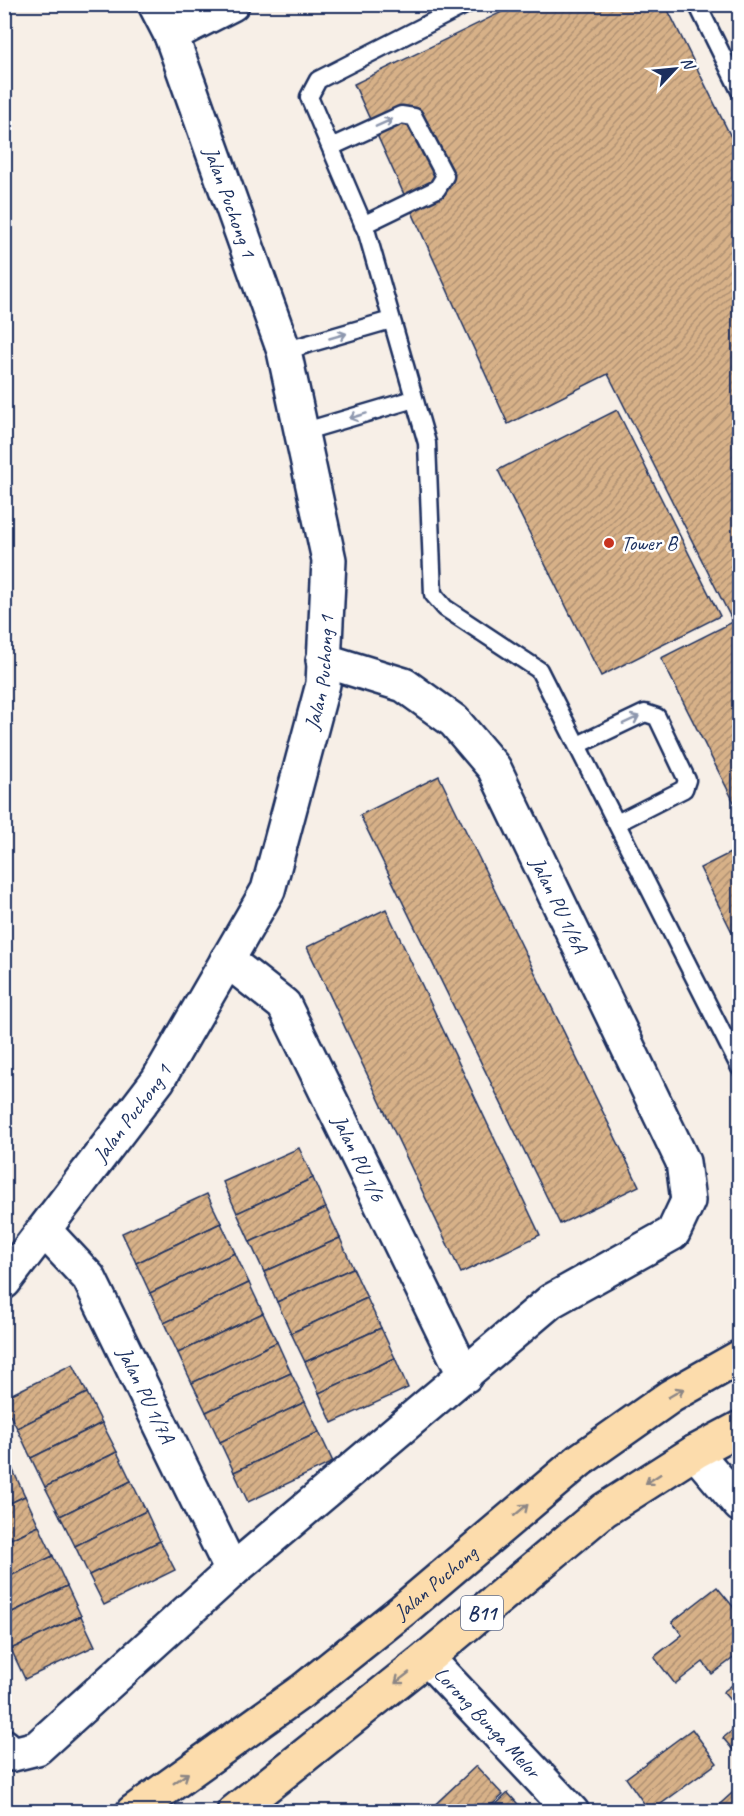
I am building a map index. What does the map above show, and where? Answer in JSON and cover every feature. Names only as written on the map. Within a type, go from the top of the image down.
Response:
[{"type":"main road","name":"Jalan Puchong","points":[[134,1812],[302,1691],[403,1610],[580,1460],[671,1396],[740,1358]]},
{"type":"main road","name":"B11","points":[[234,1812],[428,1658],[604,1510],[695,1452],[740,1428]]},
{"type":"street","name":"Jalan Puchong 1","points":[[4,1282],[158,1080],[268,890],[323,684],[329,560],[284,351],[171,35],[154,4]]},
{"type":"street","points":[[171,35],[232,4]]},
{"type":"street","name":"Jalan PU 1/6A","points":[[324,660],[404,685],[454,721],[494,768],[683,1162],[688,1201],[673,1233],[551,1301],[465,1376]]},
{"type":"street","name":"Jalan PU 1/6","points":[[227,960],[284,1005],[465,1376]]},
{"type":"street","name":"Jalan PU 1/7A","points":[[44,1230],[89,1278],[232,1571]]},
{"type":"street","points":[[9,1750],[37,1748],[232,1571],[465,1376]]},
{"type":"street","points":[[695,1452],[740,1506]]},
{"type":"street","name":"Lorong Bunga Melor","points":[[428,1658],[573,1812]]},
{"type":"lane","points":[[467,4],[318,80],[309,97],[363,225],[427,443],[433,594],[446,608],[539,670],[740,1068]]},
{"type":"lane","points":[[697,4],[740,91]]},
{"type":"lane","points":[[331,147],[401,115],[414,117],[445,176],[437,189],[363,225]]},
{"type":"lane","points":[[284,351],[391,320]]},
{"type":"lane","points":[[302,432],[414,399]]},
{"type":"lane","points":[[578,745],[645,713],[652,713],[657,717],[687,780],[687,785],[684,789],[617,823]]},
{"type":"building","points":[[518,4],[665,4],[740,155],[740,814],[661,658],[733,622],[608,374],[508,424],[354,84]]},
{"type":"building","name":"Tower B","points":[[617,410],[720,616],[601,676],[498,470]]},
{"type":"building","points":[[439,776],[639,1186],[560,1224],[360,815]]},
{"type":"building","points":[[740,848],[740,948],[700,868]]},
{"type":"building","points":[[386,909],[540,1235],[461,1273],[307,947]]},
{"type":"building","points":[[299,1148],[313,1178],[237,1213],[223,1182]]},
{"type":"building","points":[[313,1178],[326,1208],[250,1242],[237,1213]]},
{"type":"building","points":[[207,1194],[221,1223],[136,1263],[122,1233]]},
{"type":"building","points":[[326,1208],[340,1238],[264,1272],[250,1242]]},
{"type":"building","points":[[221,1223],[235,1253],[150,1293],[136,1263]]},
{"type":"building","points":[[340,1238],[353,1268],[277,1302],[264,1272]]},
{"type":"building","points":[[235,1253],[249,1283],[164,1323],[150,1293]]},
{"type":"building","points":[[353,1268],[367,1298],[291,1333],[277,1302]]},
{"type":"building","points":[[249,1283],[263,1313],[178,1353],[164,1323]]},
{"type":"building","points":[[367,1298],[381,1328],[305,1362],[291,1333]]},
{"type":"building","points":[[263,1313],[277,1342],[192,1383],[178,1353]]},
{"type":"building","points":[[381,1328],[395,1358],[319,1393],[305,1362]]},
{"type":"building","points":[[277,1342],[291,1373],[206,1412],[192,1383]]},
{"type":"building","points":[[395,1358],[408,1388],[332,1423],[319,1393]]},
{"type":"building","points":[[73,1364],[87,1393],[17,1428],[4,1404],[4,1398]]},
{"type":"building","points":[[291,1373],[305,1402],[220,1442],[206,1412]]},
{"type":"building","points":[[87,1393],[102,1423],[31,1458],[17,1428]]},
{"type":"building","points":[[305,1402],[319,1432],[234,1472],[220,1442]]},
{"type":"building","points":[[102,1423],[117,1452],[45,1487],[31,1458]]},
{"type":"building","points":[[319,1432],[333,1462],[248,1502],[234,1472]]},
{"type":"building","points":[[117,1452],[131,1481],[60,1516],[45,1487]]},
{"type":"building","points":[[4,1453],[11,1466],[4,1469]]},
{"type":"building","points":[[11,1466],[25,1496],[4,1506],[4,1469]]},
{"type":"building","points":[[131,1481],[146,1511],[75,1546],[60,1516]]},
{"type":"building","points":[[25,1496],[39,1526],[4,1542],[4,1506]]},
{"type":"building","points":[[146,1511],[160,1541],[89,1575],[75,1546]]},
{"type":"building","points":[[39,1526],[53,1556],[4,1579],[4,1542]]},
{"type":"building","points":[[160,1541],[175,1570],[104,1605],[89,1575]]},
{"type":"building","points":[[53,1556],[67,1586],[4,1616],[4,1579]]},
{"type":"building","points":[[67,1586],[81,1616],[11,1649],[4,1636],[4,1616]]},
{"type":"building","points":[[717,1587],[740,1615],[740,1653],[712,1674],[703,1662],[675,1684],[654,1657],[682,1635],[672,1622]]},
{"type":"building","points":[[81,1616],[95,1646],[25,1679],[11,1649]]},
{"type":"building","points":[[740,1679],[740,1712],[723,1692]]},
{"type":"building","points":[[740,1724],[740,1757],[739,1757],[723,1738]]},
{"type":"building","points":[[692,1729],[717,1763],[650,1812],[626,1778]]},
{"type":"building","points":[[476,1766],[503,1795],[484,1812],[427,1812]]},
{"type":"building","points":[[740,1786],[740,1812],[711,1812]]},
{"type":"building","points":[[508,1793],[525,1812],[488,1812]]},
{"type":"place","name":"Tower B","points":[[609,543]]}]
